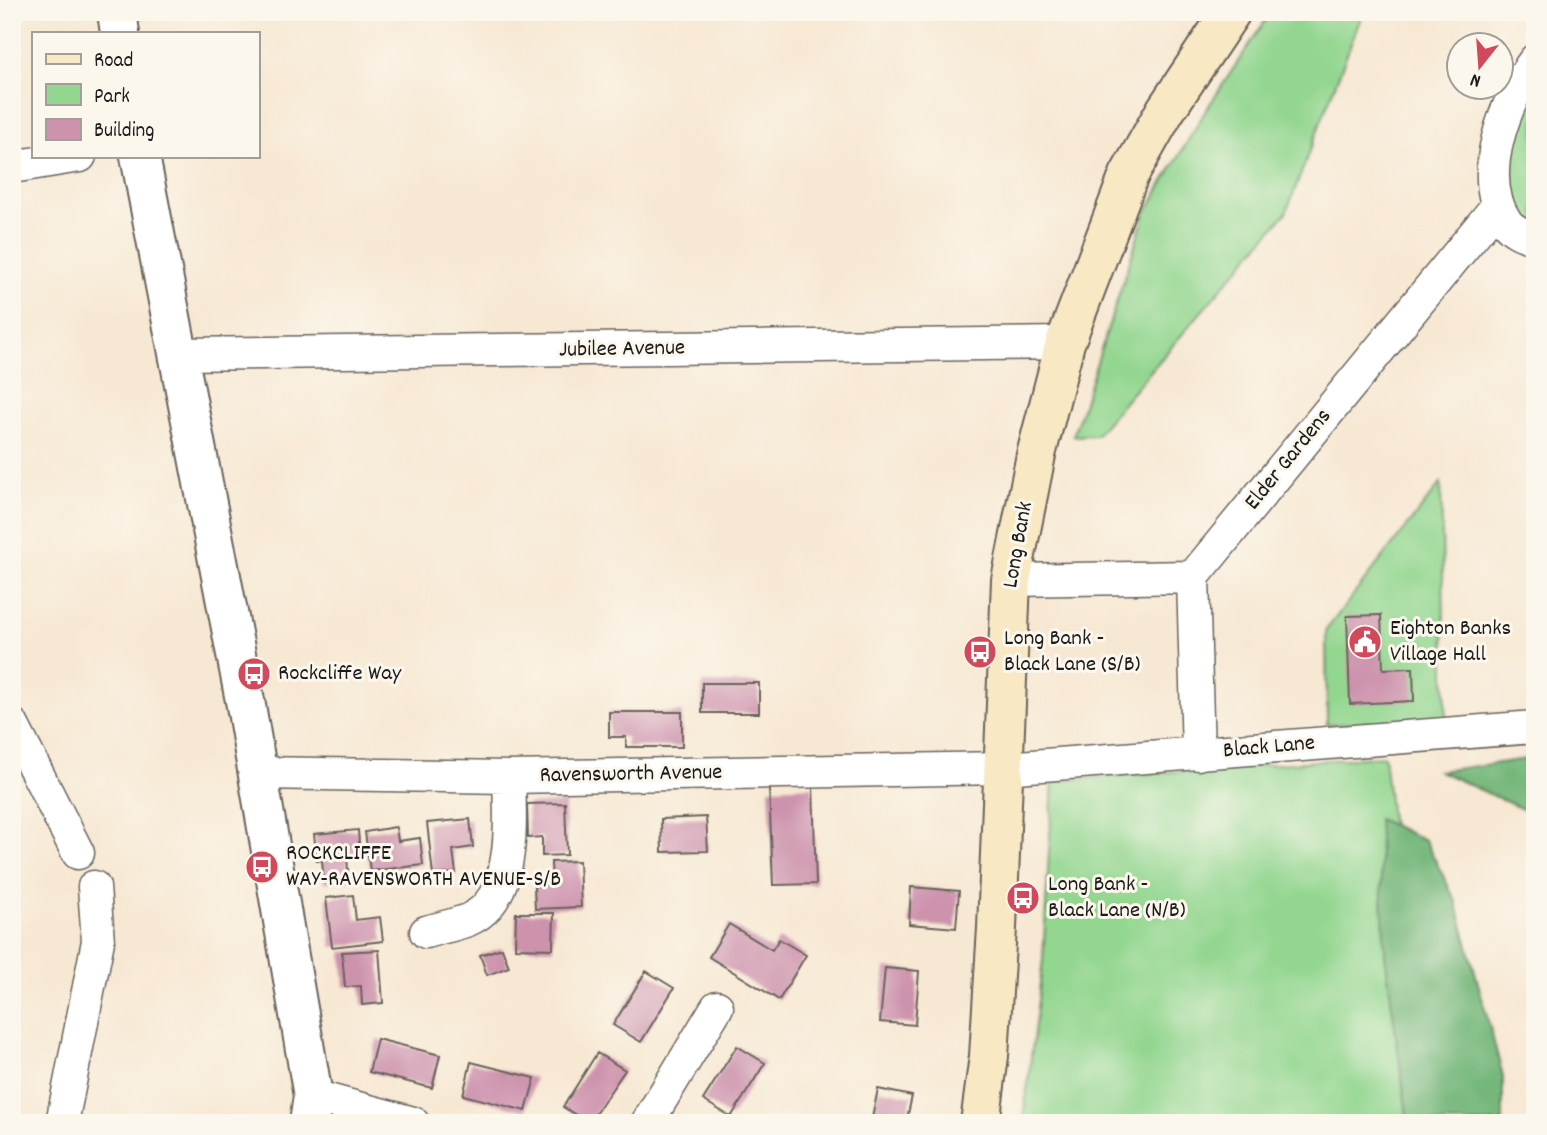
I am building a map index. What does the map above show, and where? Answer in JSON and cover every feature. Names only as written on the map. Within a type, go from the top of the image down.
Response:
[{"type":"main road","name":"Long Bank","points":[[980,1123],[989,1056],[1011,580],[1036,455],[1065,343],[1129,175],[1165,111],[1231,12]]},
{"type":"street","points":[[117,12],[120,32]]},
{"type":"street","points":[[1535,60],[1514,90],[1504,113],[1493,170],[1498,205],[1507,223],[1517,232],[1535,239]]},
{"type":"street","points":[[12,167],[68,158]]},
{"type":"street","points":[[140,158],[258,772],[311,1110],[412,1123]]},
{"type":"street","name":"Elder Gardens","points":[[1193,577],[1498,205]]},
{"type":"street","name":"Jubilee Avenue","points":[[180,354],[254,356],[1065,343]]},
{"type":"street","points":[[1011,580],[1193,577],[1198,754]]},
{"type":"street","points":[[12,724],[78,853]]},
{"type":"street","name":"Black Lane","points":[[1004,768],[1535,727]]},
{"type":"street","name":"Ravensworth Avenue","points":[[258,772],[509,777],[1004,768]]},
{"type":"street","points":[[426,932],[470,919],[497,893],[509,852],[509,777]]},
{"type":"street","points":[[62,1123],[67,1086],[98,941],[94,887]]},
{"type":"street","points":[[647,1123],[717,1007]]},
{"type":"green space","points":[[1271,12],[1363,12],[1286,213],[1096,435],[1073,436],[1145,214],[1206,110]]},
{"type":"green space","points":[[1535,85],[1535,223],[1524,217],[1516,207],[1511,194],[1510,162],[1515,132]]},
{"type":"green space","points":[[1441,483],[1446,718],[1327,725],[1326,630]]},
{"type":"green space","points":[[1384,756],[1425,1123],[1023,1123],[1043,959],[1053,781]]},
{"type":"green space","points":[[1535,758],[1535,815],[1439,771]]},
{"type":"green space","points":[[1378,819],[1425,840],[1456,901],[1503,1076],[1503,1123],[1408,1123],[1385,955]]},
{"type":"building","name":"Eighton Banks Village Hall","points":[[1381,615],[1383,669],[1413,668],[1414,701],[1350,704],[1347,616]]},
{"type":"building","points":[[702,683],[759,683],[759,713],[702,713]]},
{"type":"building","points":[[609,712],[682,712],[682,747],[626,747],[626,737],[609,737]]},
{"type":"building","points":[[813,786],[816,884],[773,885],[769,788]]},
{"type":"building","points":[[565,803],[567,855],[542,856],[542,837],[528,838],[527,804]]},
{"type":"building","points":[[706,817],[708,851],[662,852],[661,819]]},
{"type":"building","points":[[470,819],[473,847],[453,850],[456,873],[433,875],[427,823]]},
{"type":"building","points":[[396,827],[398,841],[420,838],[423,865],[370,871],[365,832]]},
{"type":"building","points":[[358,830],[360,857],[347,858],[349,881],[324,883],[322,860],[317,861],[314,834]]},
{"type":"building","points":[[579,861],[581,907],[535,909],[534,886],[552,885],[551,862]]},
{"type":"building","points":[[911,887],[959,891],[956,928],[909,924]]},
{"type":"building","points":[[353,895],[356,920],[380,917],[383,941],[332,947],[326,898]]},
{"type":"building","points":[[516,913],[554,913],[553,949],[515,948]]},
{"type":"building","points":[[729,924],[772,950],[779,939],[806,955],[779,1000],[709,957]]},
{"type":"building","points":[[502,948],[509,967],[487,975],[480,955]]},
{"type":"building","points":[[379,950],[383,1003],[362,1005],[361,986],[345,987],[342,952]]},
{"type":"building","points":[[885,968],[919,971],[915,1025],[880,1022]]},
{"type":"building","points":[[646,971],[674,988],[641,1042],[613,1025]]},
{"type":"building","points":[[377,1039],[440,1055],[432,1088],[369,1072]]},
{"type":"building","points":[[737,1046],[765,1063],[731,1117],[703,1100]]},
{"type":"building","points":[[597,1053],[625,1070],[589,1123],[563,1107]]},
{"type":"building","points":[[471,1062],[535,1078],[526,1111],[463,1095]]},
{"type":"building","points":[[878,1089],[912,1096],[906,1123],[871,1123]]},
{"type":"place","name":"Eighton Banks Village Hall","points":[[1365,642]]},
{"type":"place","name":"Long Bank - Black Lane (S/B)","points":[[980,652]]},
{"type":"place","name":"Rockcliffe Way","points":[[254,674]]},
{"type":"place","name":"ROCKCLIFFE WAY-RAVENSWORTH AVENUE-S/B","points":[[262,867]]},
{"type":"place","name":"Long Bank - Black Lane (N/B)","points":[[1023,898]]}]
